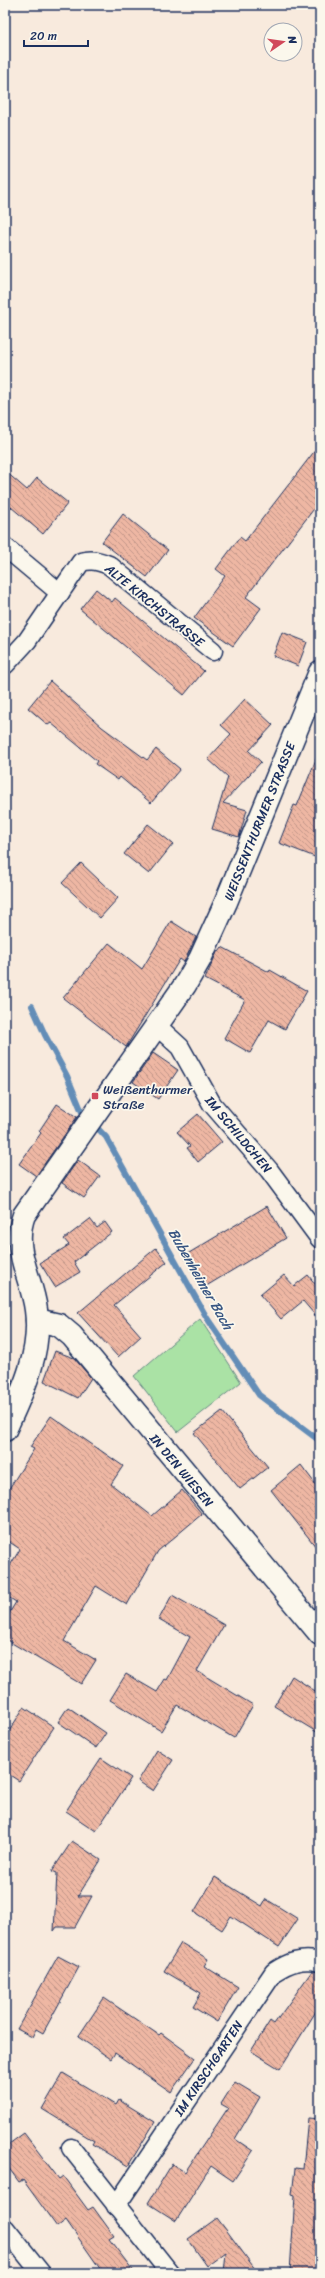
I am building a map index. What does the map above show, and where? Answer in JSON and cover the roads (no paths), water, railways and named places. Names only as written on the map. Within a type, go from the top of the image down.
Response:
[{"type":"main road","name":"WEISSENTHURMER STRASSE","points":[[5,1430],[29,1371],[35,1344],[37,1320],[35,1304],[22,1262],[12,1239],[29,1207],[98,1112],[185,985],[214,930],[320,672]]},
{"type":"main road","name":"IN DEN WIESEN","points":[[37,1320],[59,1325],[72,1336],[320,1634]]},
{"type":"street","points":[[5,547],[60,593]]},
{"type":"street","name":"ALTE KIRCHSTRASSE","points":[[5,665],[27,642],[81,562],[96,560],[110,565],[213,651]]},
{"type":"street","name":"IM SCHILDCHEN","points":[[157,1026],[180,1047],[198,1083],[212,1104],[269,1170],[314,1218],[320,1239]]},
{"type":"street","name":"IM KIRSCHGARTEN","points":[[116,2206],[274,1972],[285,1965],[298,1960],[320,1962]]},
{"type":"street","points":[[71,2148],[170,2273]]},
{"type":"street","points":[[5,2228],[41,2273]]},
{"type":"waterway","name":"Bubenheimer Bach","points":[[32,1006],[45,1035],[67,1076],[82,1112],[106,1137],[207,1318],[259,1395],[320,1441]]},
{"type":"place","name":"Weißenthurmer Straße","points":[[95,1096]]}]
